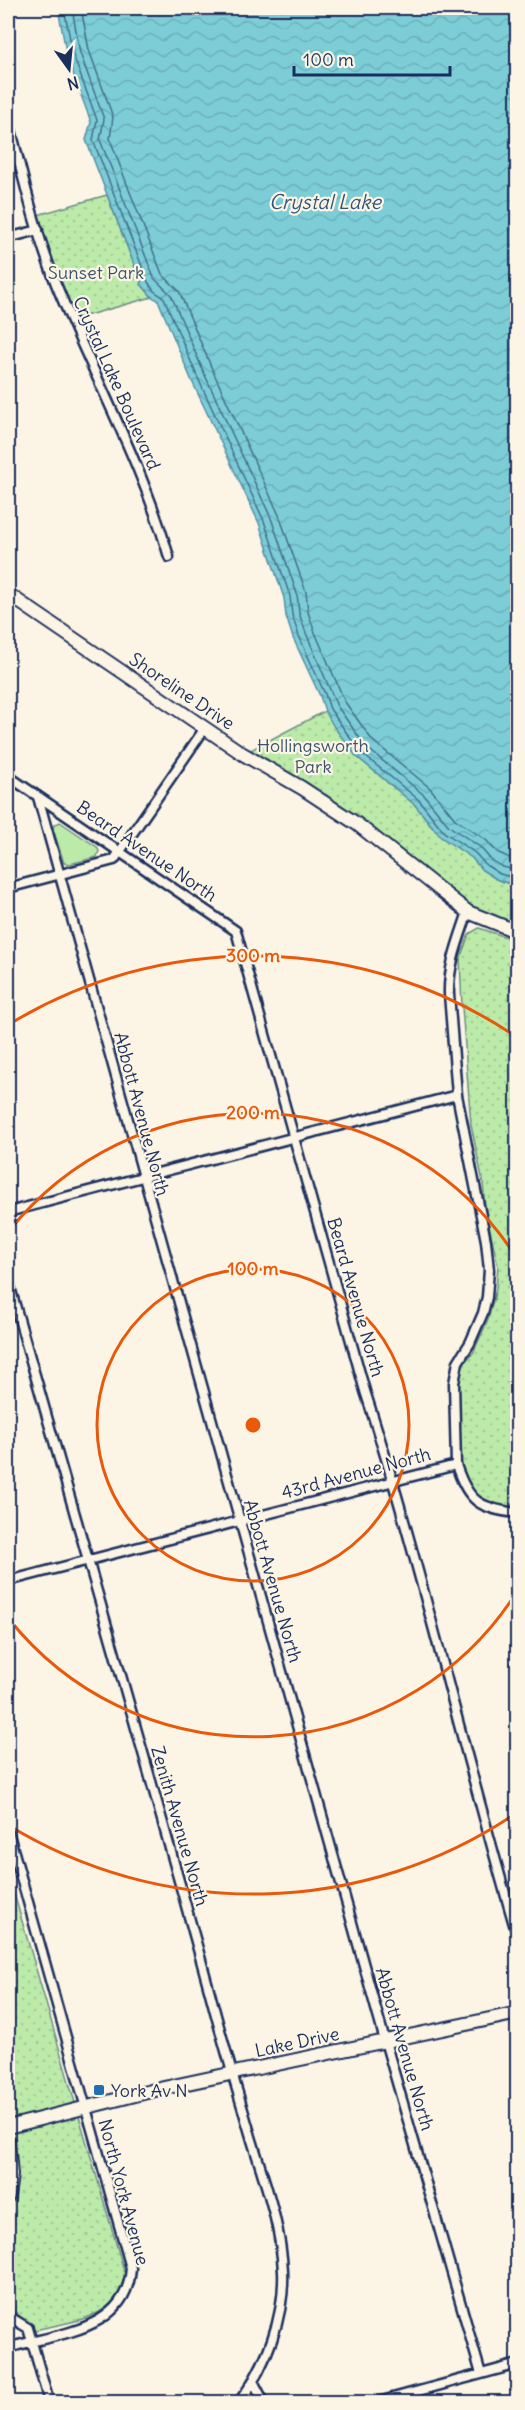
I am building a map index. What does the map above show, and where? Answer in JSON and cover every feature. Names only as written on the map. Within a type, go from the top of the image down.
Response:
[{"type":"street","name":"Crystal Lake Boulevard","points":[[8,118],[38,230],[55,282],[157,516],[169,558]]},
{"type":"street","points":[[8,238],[38,230]]},
{"type":"street","name":"Shoreline Drive","points":[[8,594],[243,754],[357,824],[468,912],[518,932]]},
{"type":"street","points":[[8,888],[114,860],[205,728]]},
{"type":"street","name":"Beard Avenue North","points":[[8,776],[236,931],[365,1391],[393,1480],[484,1823],[518,1938]]},
{"type":"street","name":"Abbott Avenue North","points":[[38,797],[142,1177],[385,2041],[482,2374]]},
{"type":"street","points":[[456,1465],[454,1383],[458,1362],[470,1343],[483,1313],[489,1270],[486,1241],[457,1095],[449,981],[453,957],[468,912]]},
{"type":"street","points":[[8,1212],[457,1095]]},
{"type":"street","name":"Zenith Avenue North","points":[[8,1280],[232,2074],[275,2216],[281,2245],[283,2275],[274,2334],[264,2362],[239,2403]]},
{"type":"street","name":"43rd Avenue North","points":[[8,1581],[456,1465],[463,1486],[479,1503],[498,1511],[518,1513]]},
{"type":"street","name":"North York Avenue","points":[[8,1830],[128,2254],[130,2268],[130,2284],[125,2297],[104,2319],[8,2348]]},
{"type":"street","name":"Lake Drive","points":[[8,2127],[232,2074],[518,2013]]},
{"type":"street","points":[[8,2141],[11,2175],[8,2196]]},
{"type":"street","points":[[8,2316],[28,2328],[49,2403]]},
{"type":"street","points":[[378,2403],[518,2364]]},
{"type":"street","points":[[253,2381],[264,2403]]},
{"type":"green space","name":"Sunset Park","points":[[107,195],[142,285],[152,297],[71,320],[34,216]]},
{"type":"green space","name":"Hollingsworth Park","points":[[325,711],[356,756],[415,805],[441,837],[472,858],[482,870],[498,880],[517,886],[517,932],[468,912],[412,867],[243,754]]},
{"type":"green space","points":[[60,822],[97,847],[99,851],[97,857],[70,864],[64,863],[53,829],[54,825]]},
{"type":"green space","points":[[479,928],[517,939],[518,1502],[505,1508],[493,1508],[474,1496],[463,1473],[460,1458],[457,1397],[462,1365],[473,1353],[488,1320],[496,1289],[498,1266],[471,1125],[462,1007],[460,959],[469,934]]},
{"type":"green space","points":[[8,1873],[125,2274],[117,2296],[101,2311],[80,2320],[35,2330],[8,2305]]},
{"type":"water","name":"Crystal Lake","points":[[58,8],[517,8],[517,886],[498,880],[482,870],[472,858],[441,837],[415,805],[356,756],[325,711],[293,638],[286,616],[284,598],[259,523],[191,379],[158,300],[152,297],[142,285],[86,140],[91,122],[67,57]]},
{"type":"place","name":"York Av N","points":[[99,2090]]}]
